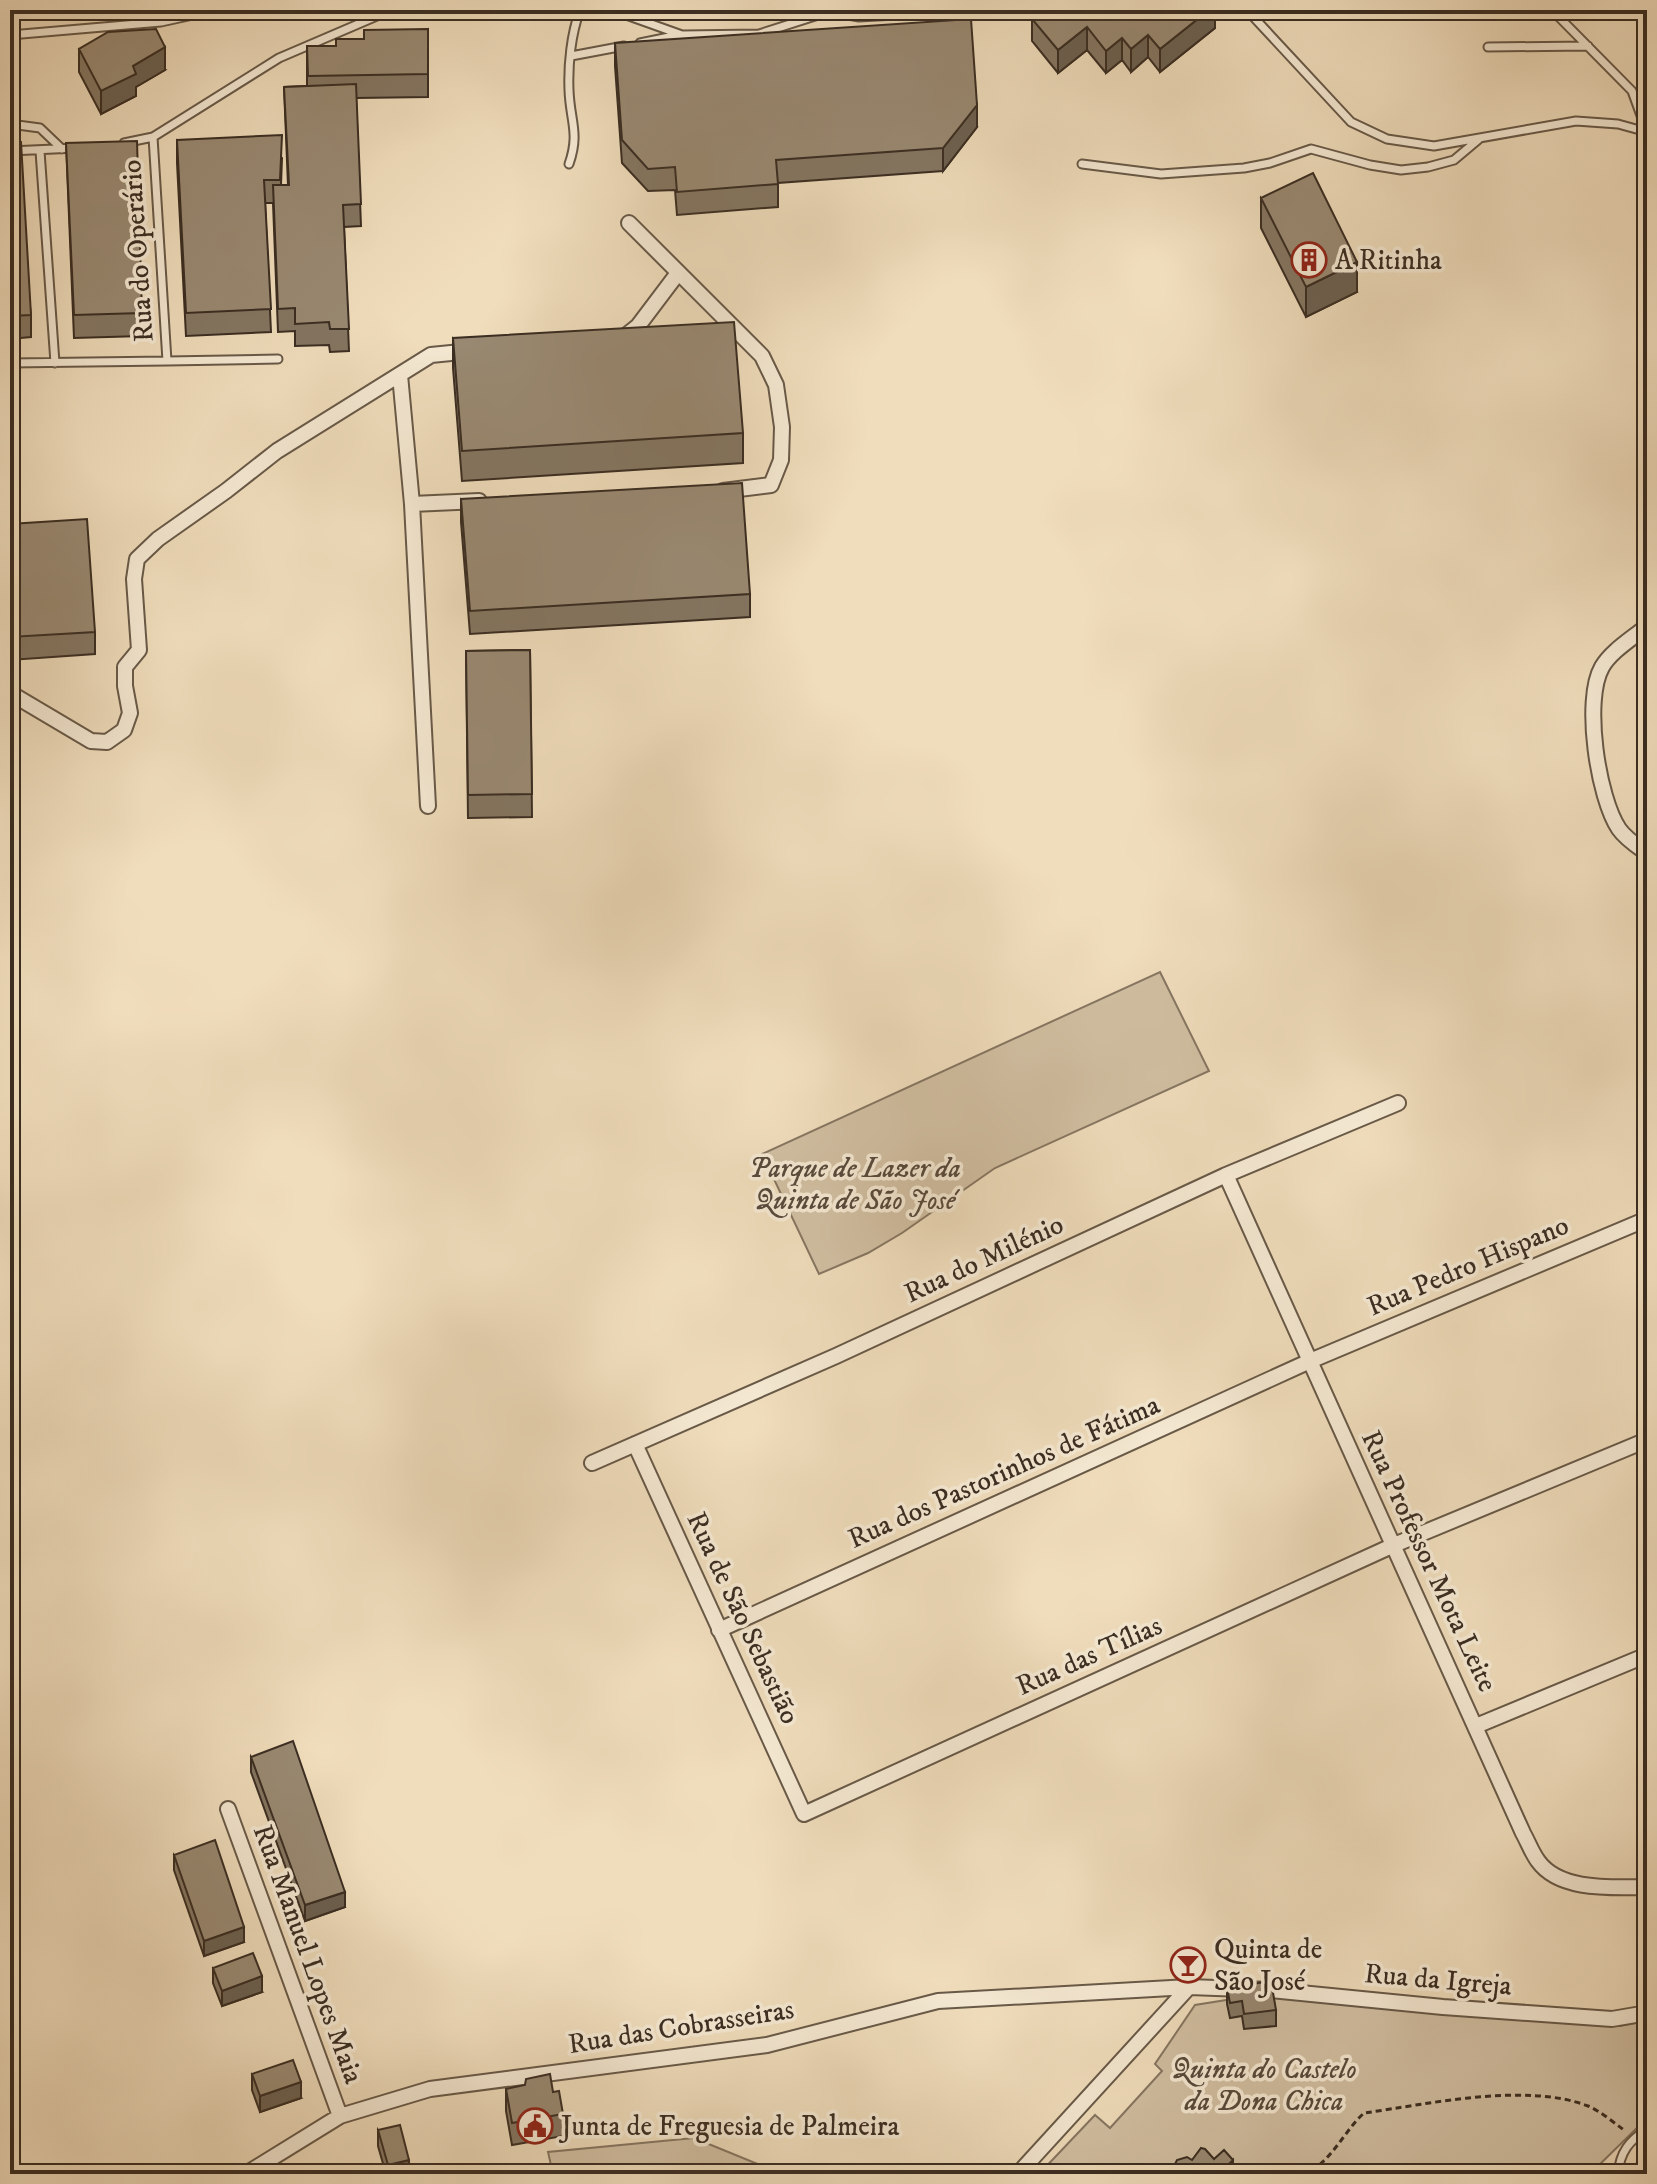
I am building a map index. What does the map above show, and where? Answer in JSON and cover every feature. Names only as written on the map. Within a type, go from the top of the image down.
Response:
[{"type":"street","points":[[629,223],[762,356],[776,385],[782,449],[771,485],[711,491]]},
{"type":"street","points":[[602,342],[618,341],[638,326],[678,273]]},
{"type":"street","points":[[10,693],[91,741],[107,742],[124,730],[130,713],[125,667],[139,650],[134,579],[137,559],[158,539],[277,451],[431,355],[479,351]]},
{"type":"street","points":[[400,375],[412,504],[428,806]]},
{"type":"street","points":[[412,504],[491,501]]},
{"type":"street","points":[[1647,626],[1601,669],[1594,699],[1596,741],[1604,793],[1620,831],[1647,853]]},
{"type":"street","name":"Rua do Milénio","points":[[592,1463],[836,1356],[1226,1175],[1398,1103]]},
{"type":"street","name":"Rua Professor Mota Leite","points":[[1226,1175],[1523,1833],[1540,1864],[1562,1880],[1611,1887],[1647,1887]]},
{"type":"street","name":"Rua Pedro Hispano","points":[[1310,1361],[1647,1219]]},
{"type":"street","name":"Rua dos Pastorinhos de Fátima","points":[[719,1630],[1310,1361]]},
{"type":"street","name":"Rua das Tílias","points":[[804,1814],[1394,1545],[1647,1440]]},
{"type":"street","name":"Rua de São Sebastião","points":[[635,1444],[804,1814]]},
{"type":"street","points":[[1476,1726],[1647,1655]]},
{"type":"street","name":"Rua Manuel Lopes Maia","points":[[228,1809],[340,2116]]},
{"type":"street","points":[[1018,2174],[1189,1987]]},
{"type":"street","name":"Rua das Cobrasseiras","points":[[246,2174],[340,2116],[430,2089],[767,2045],[938,2001],[1189,1987]]},
{"type":"street","name":"Rua da Igreja","points":[[1189,1987],[1270,1990],[1612,2019],[1647,2013]]},
{"type":"lane","points":[[10,35],[161,22],[216,10]]},
{"type":"lane","points":[[116,145],[153,137],[279,58],[391,10]]},
{"type":"lane","points":[[569,164],[576,145],[569,91],[573,27],[580,10]]},
{"type":"lane","points":[[612,10],[682,35]]},
{"type":"lane","points":[[1247,10],[1351,122],[1387,139],[1434,146],[1576,121],[1618,124],[1647,132]]},
{"type":"lane","points":[[1552,10],[1632,91],[1647,132]]},
{"type":"lane","points":[[571,56],[682,35],[759,34],[833,11],[859,17],[952,12]]},
{"type":"lane","points":[[1488,47],[1588,46]]},
{"type":"lane","points":[[10,124],[40,128],[62,149]]},
{"type":"lane","name":"Rua do Operário","points":[[153,137],[167,361]]},
{"type":"lane","points":[[1082,164],[1161,174],[1244,168],[1311,149],[1401,170],[1454,160],[1481,138]]},
{"type":"lane","points":[[10,151],[89,148]]},
{"type":"lane","points":[[40,151],[55,363]]},
{"type":"lane","name":"Rua do Operário","points":[[10,363],[278,359]]},
{"type":"lane","points":[[1618,2174],[1620,2156],[1633,2138],[1647,2129]]},
{"type":"path","points":[[1292,2174],[1311,2170],[1325,2159],[1351,2124],[1364,2113],[1489,2096],[1555,2098],[1589,2106],[1633,2138]]},
{"type":"path","points":[[1228,2167],[1271,2174]]},
{"type":"green space","name":"Parque de Lazer da Quinta de São José","points":[[1160,972],[1209,1071],[995,1168],[902,1233],[868,1253],[819,1274],[762,1154]]},
{"type":"green space","name":"Quinta do Castelo da Dona Chica","points":[[1264,1994],[1583,2024],[1620,2026],[1647,2021],[1647,2118],[1590,2174],[1039,2174],[1095,2115],[1110,2128],[1162,2071],[1155,2064],[1195,2005]]},
{"type":"green space","points":[[694,2138],[782,2174],[553,2174],[548,2152]]},
{"type":"building","points":[[1043,10],[1209,10],[1160,49],[1148,35],[1131,49],[1122,38],[1106,51],[1087,27],[1058,50],[1032,19]]},
{"type":"building","points":[[971,19],[977,105],[943,148],[776,160],[778,184],[677,192],[675,167],[648,169],[622,140],[615,43]]},
{"type":"building","points":[[156,29],[165,47],[133,66],[136,74],[101,91],[79,49],[108,32]]},
{"type":"building","points":[[428,29],[428,74],[308,76],[307,46],[336,46],[336,39],[364,39],[364,30]]},
{"type":"building","points":[[356,84],[361,204],[343,205],[349,329],[330,329],[329,322],[295,324],[295,308],[278,309],[273,185],[289,185],[284,87]]},
{"type":"building","points":[[282,135],[280,180],[264,180],[271,309],[186,313],[177,140]]},
{"type":"building","points":[[137,141],[142,313],[74,315],[66,143]]},
{"type":"building","points":[[21,142],[31,315],[10,316],[10,143]]},
{"type":"building","points":[[1313,173],[1357,262],[1306,287],[1261,198]]},
{"type":"building","points":[[734,322],[743,433],[462,451],[453,338]]},
{"type":"building","points":[[742,483],[750,594],[470,611],[461,499]]},
{"type":"building","points":[[87,519],[95,632],[10,637],[10,524]]},
{"type":"building","points":[[530,650],[532,794],[468,795],[466,651]]},
{"type":"building","points":[[293,1741],[345,1892],[305,1905],[251,1757]]},
{"type":"building","points":[[215,1840],[244,1927],[204,1941],[174,1855]]},
{"type":"building","points":[[253,1953],[262,1976],[222,1991],[213,1968]]},
{"type":"building","points":[[1271,1981],[1276,2010],[1244,2014],[1242,2001],[1230,2003],[1227,1988]]},
{"type":"building","points":[[293,2060],[301,2082],[260,2096],[252,2074]]},
{"type":"building","points":[[550,2074],[553,2092],[559,2091],[563,2114],[512,2123],[506,2089],[525,2085],[526,2079]]},
{"type":"building","points":[[400,2125],[409,2160],[388,2165],[378,2130]]},
{"type":"building","points":[[1201,2148],[1214,2159],[1224,2150],[1233,2160],[1224,2169],[1229,2174],[1177,2174],[1174,2166],[1177,2160],[1187,2157],[1192,2160]]},
{"type":"place","name":"A Ritinha","points":[[1309,260]]},
{"type":"place","name":"Quinta de São José","points":[[1188,1965]]},
{"type":"place","name":"Junta de Freguesia de Palmeira","points":[[535,2126]]}]
